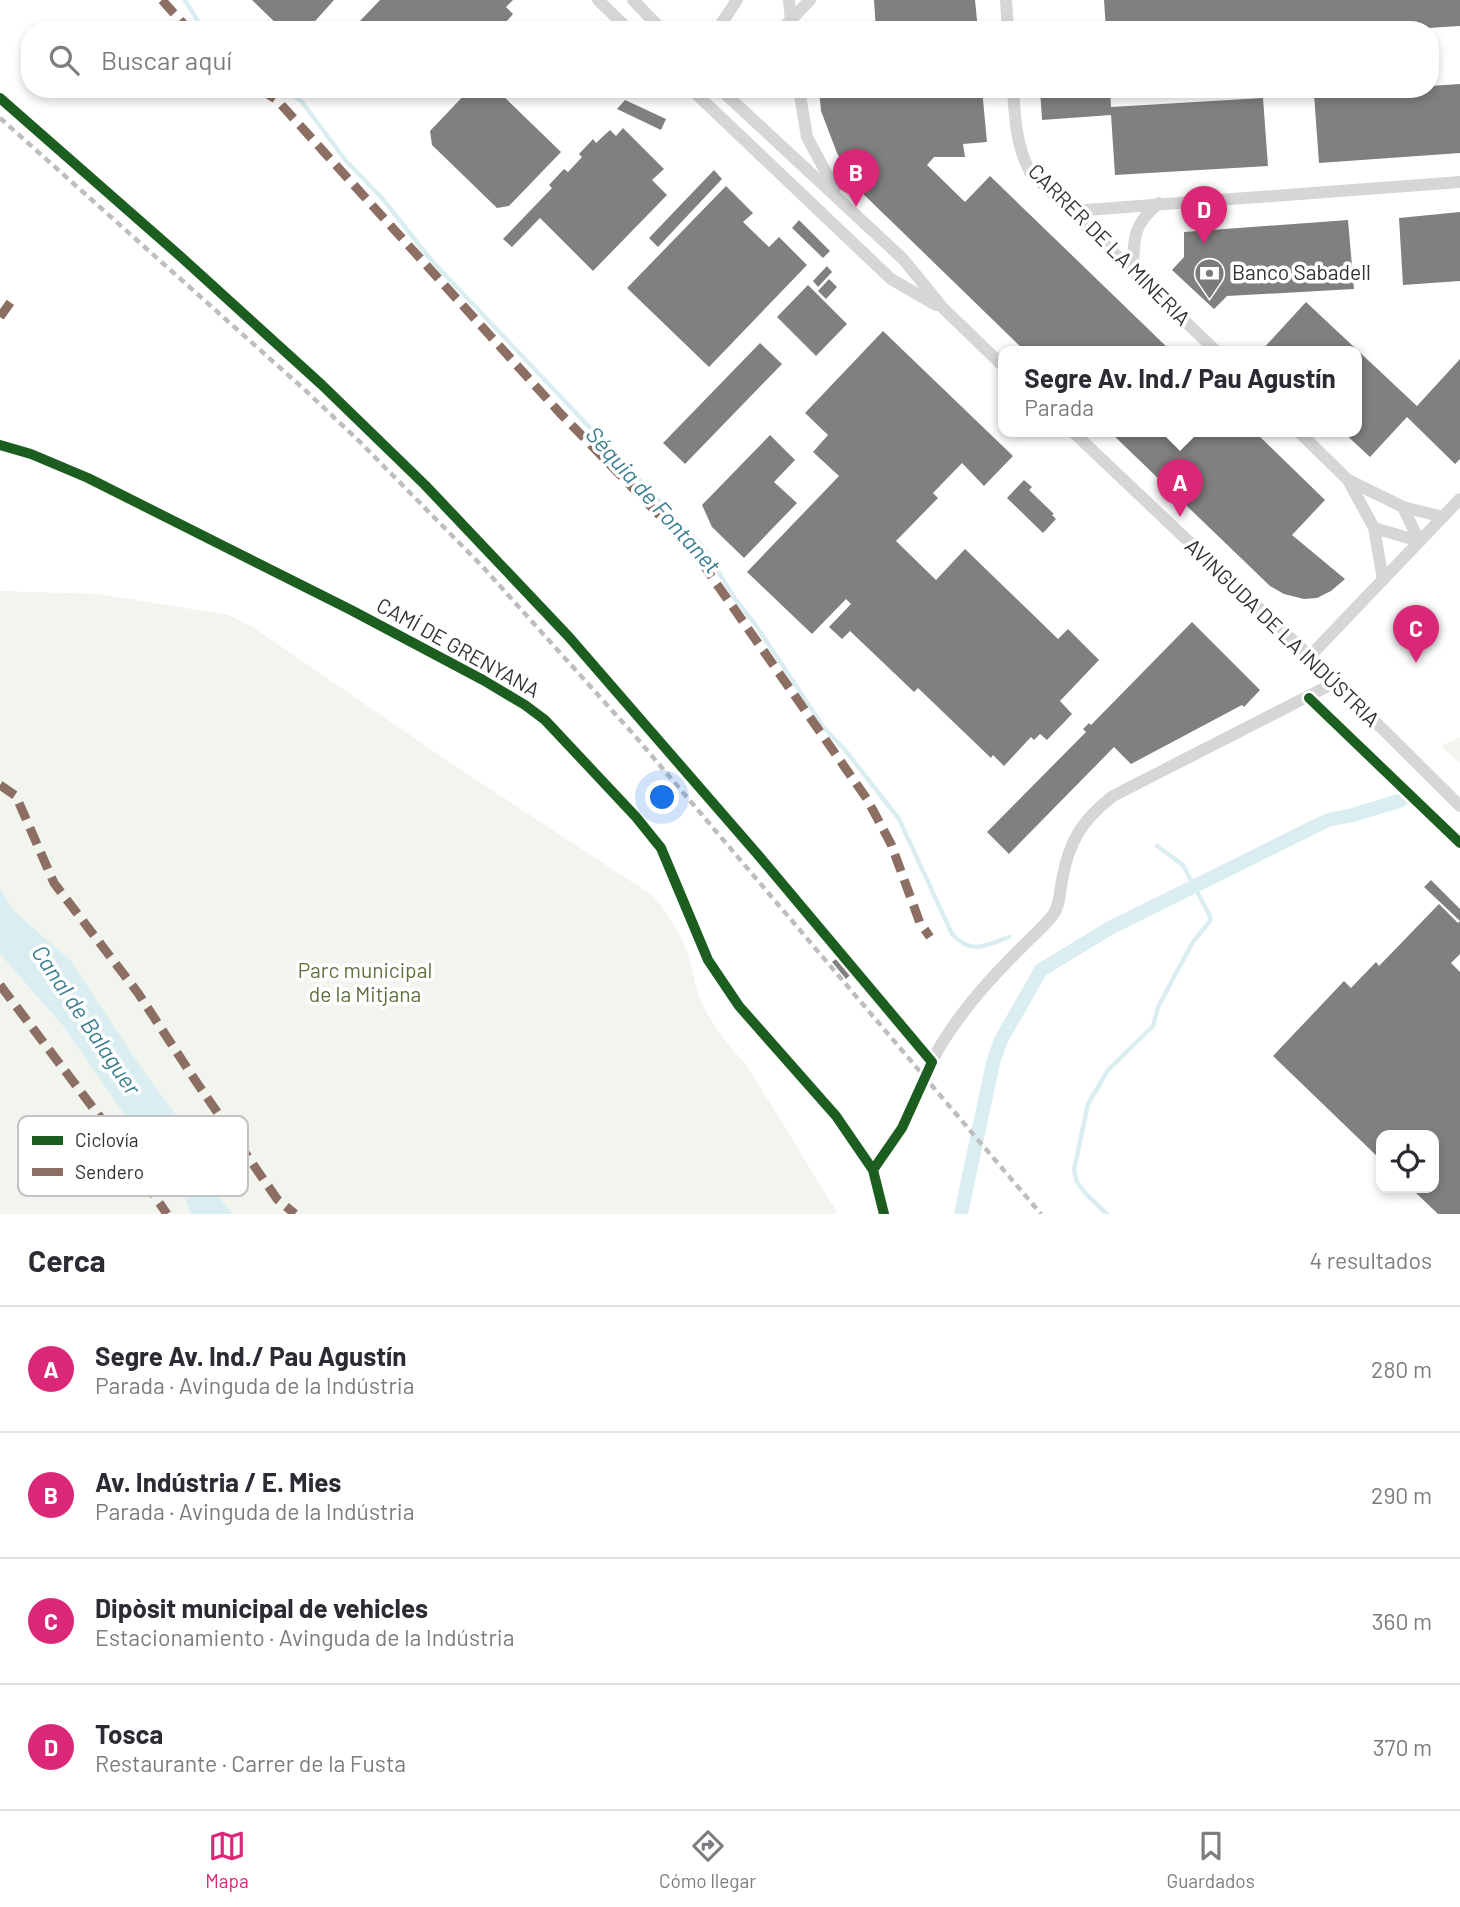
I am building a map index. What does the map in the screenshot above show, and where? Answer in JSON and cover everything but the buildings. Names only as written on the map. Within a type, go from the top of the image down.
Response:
[{"type":"street","points":[[598,0],[620,21]]},
{"type":"street","points":[[633,0],[653,21]]},
{"type":"street","points":[[723,21],[737,0]]},
{"type":"street","points":[[789,0],[791,21]]},
{"type":"street","points":[[793,21],[810,0]]},
{"type":"street","points":[[1006,0],[1008,21]]},
{"type":"street","points":[[726,16],[727,21]]},
{"type":"street","points":[[700,98],[891,279],[943,308]]},
{"type":"street","points":[[713,98],[716,113]]},
{"type":"street","points":[[730,98],[903,259],[943,308],[998,361]]},
{"type":"street","points":[[800,98],[807,137],[840,199]]},
{"type":"street","name":"CARRER DE LA MINERIA","points":[[1014,98],[1016,135],[1030,172],[1211,346]]},
{"type":"street","points":[[1073,211],[1460,182]]},
{"type":"street","points":[[1133,269],[1135,230],[1143,217],[1159,203]]},
{"type":"street","name":"AVINGUDA DE LA INDÚSTRIA","points":[[1078,437],[1309,657],[1460,806]]},
{"type":"street","points":[[1304,437],[1348,480],[1374,528],[1382,580]]},
{"type":"street","name":"CAMÍ DE GRENYANA","points":[[0,444],[88,478],[418,644],[525,705],[562,738],[655,840],[678,886],[708,960],[739,1006],[836,1116],[873,1170]]},
{"type":"street","points":[[1348,480],[1403,507],[1443,517]]},
{"type":"street","points":[[1309,657],[1460,499]]},
{"type":"street","points":[[1403,507],[1419,541]]},
{"type":"street","points":[[1374,528],[1419,541]]},
{"type":"street","points":[[884,1214],[873,1170],[902,1129],[924,1077],[952,1028],[1009,959],[1053,915],[1069,851],[1091,815],[1114,796],[1318,693],[1334,682]]},
{"type":"green space","name":"Parc municipal de la Mitjana","points":[[0,591],[99,594],[228,615],[251,626],[452,764],[652,895],[670,918],[684,943],[696,987],[711,1020],[746,1064],[838,1214],[234,1214],[219,1196],[248,1196],[248,1116],[177,1116],[140,1066],[71,961],[13,910],[0,888]]},
{"type":"green space","points":[[1460,737],[1460,763],[1441,746]]},
{"type":"green space","points":[[0,954],[64,1027],[125,1116],[18,1116],[18,1196],[184,1196],[191,1214],[0,1214]]},
{"type":"water","name":"Canal de Balaguer","points":[[0,888],[13,910],[71,961],[140,1066],[177,1116],[125,1116],[64,1027],[0,954]]},
{"type":"water","points":[[184,1196],[219,1196],[234,1214],[191,1214]]},
{"type":"waterway","name":"Séquia de Fontanet","points":[[185,0],[198,21]]},
{"type":"waterway","name":"Séquia de Fontanet","points":[[297,98],[346,161],[382,198],[431,260],[704,548],[735,599],[755,624],[824,728],[845,750],[899,819],[952,934],[972,947],[986,946],[1009,937]]},
{"type":"waterway","points":[[961,1214],[993,1063],[1001,1040],[1041,970],[1110,928],[1328,820],[1402,800]]},
{"type":"waterway","name":"Séquia de Fontanet","points":[[1107,1214],[1086,1194],[1077,1182],[1074,1170],[1088,1104],[1108,1070],[1153,1026],[1158,1007],[1175,975],[1193,942],[1210,921],[1210,916],[1183,865],[1157,846]]},
{"type":"railway","points":[[0,118],[305,390],[482,566],[635,736],[1041,1214]]},
{"type":"marked path","points":[[162,0],[181,21]]},
{"type":"marked path","points":[[274,98],[560,413],[693,550],[867,799],[891,844],[920,923],[930,937]]},
{"type":"marked path","points":[[0,317],[12,300]]},
{"type":"marked path","points":[[0,785],[16,796],[54,883],[138,993],[220,1116]]},
{"type":"marked path","points":[[0,985],[99,1116]]},
{"type":"marked path","points":[[248,1157],[277,1199],[295,1214]]},
{"type":"marked path","points":[[155,1196],[167,1214]]},
{"type":"cycle path","points":[[0,98],[322,385],[425,485],[569,637],[759,856],[932,1062],[902,1128],[873,1170]]},
{"type":"cycle path","points":[[0,445],[31,454],[88,478],[351,610],[483,680],[545,720],[636,817],[661,848],[708,960],[739,1006],[836,1116],[873,1170],[884,1214]]},
{"type":"cycle path","points":[[1309,698],[1460,843]]},
{"type":"place","name":"Av. Indústria / E. Mies","points":[[856,207]]},
{"type":"place","name":"Tosca","points":[[1204,244]]},
{"type":"place","name":"Banco Sabadell","points":[[1209,300]]},
{"type":"place","name":"Segre Av. Ind./ Pau Agustín","points":[[1180,517]]},
{"type":"place","name":"Dipòsit municipal de vehicles","points":[[1416,663]]}]
